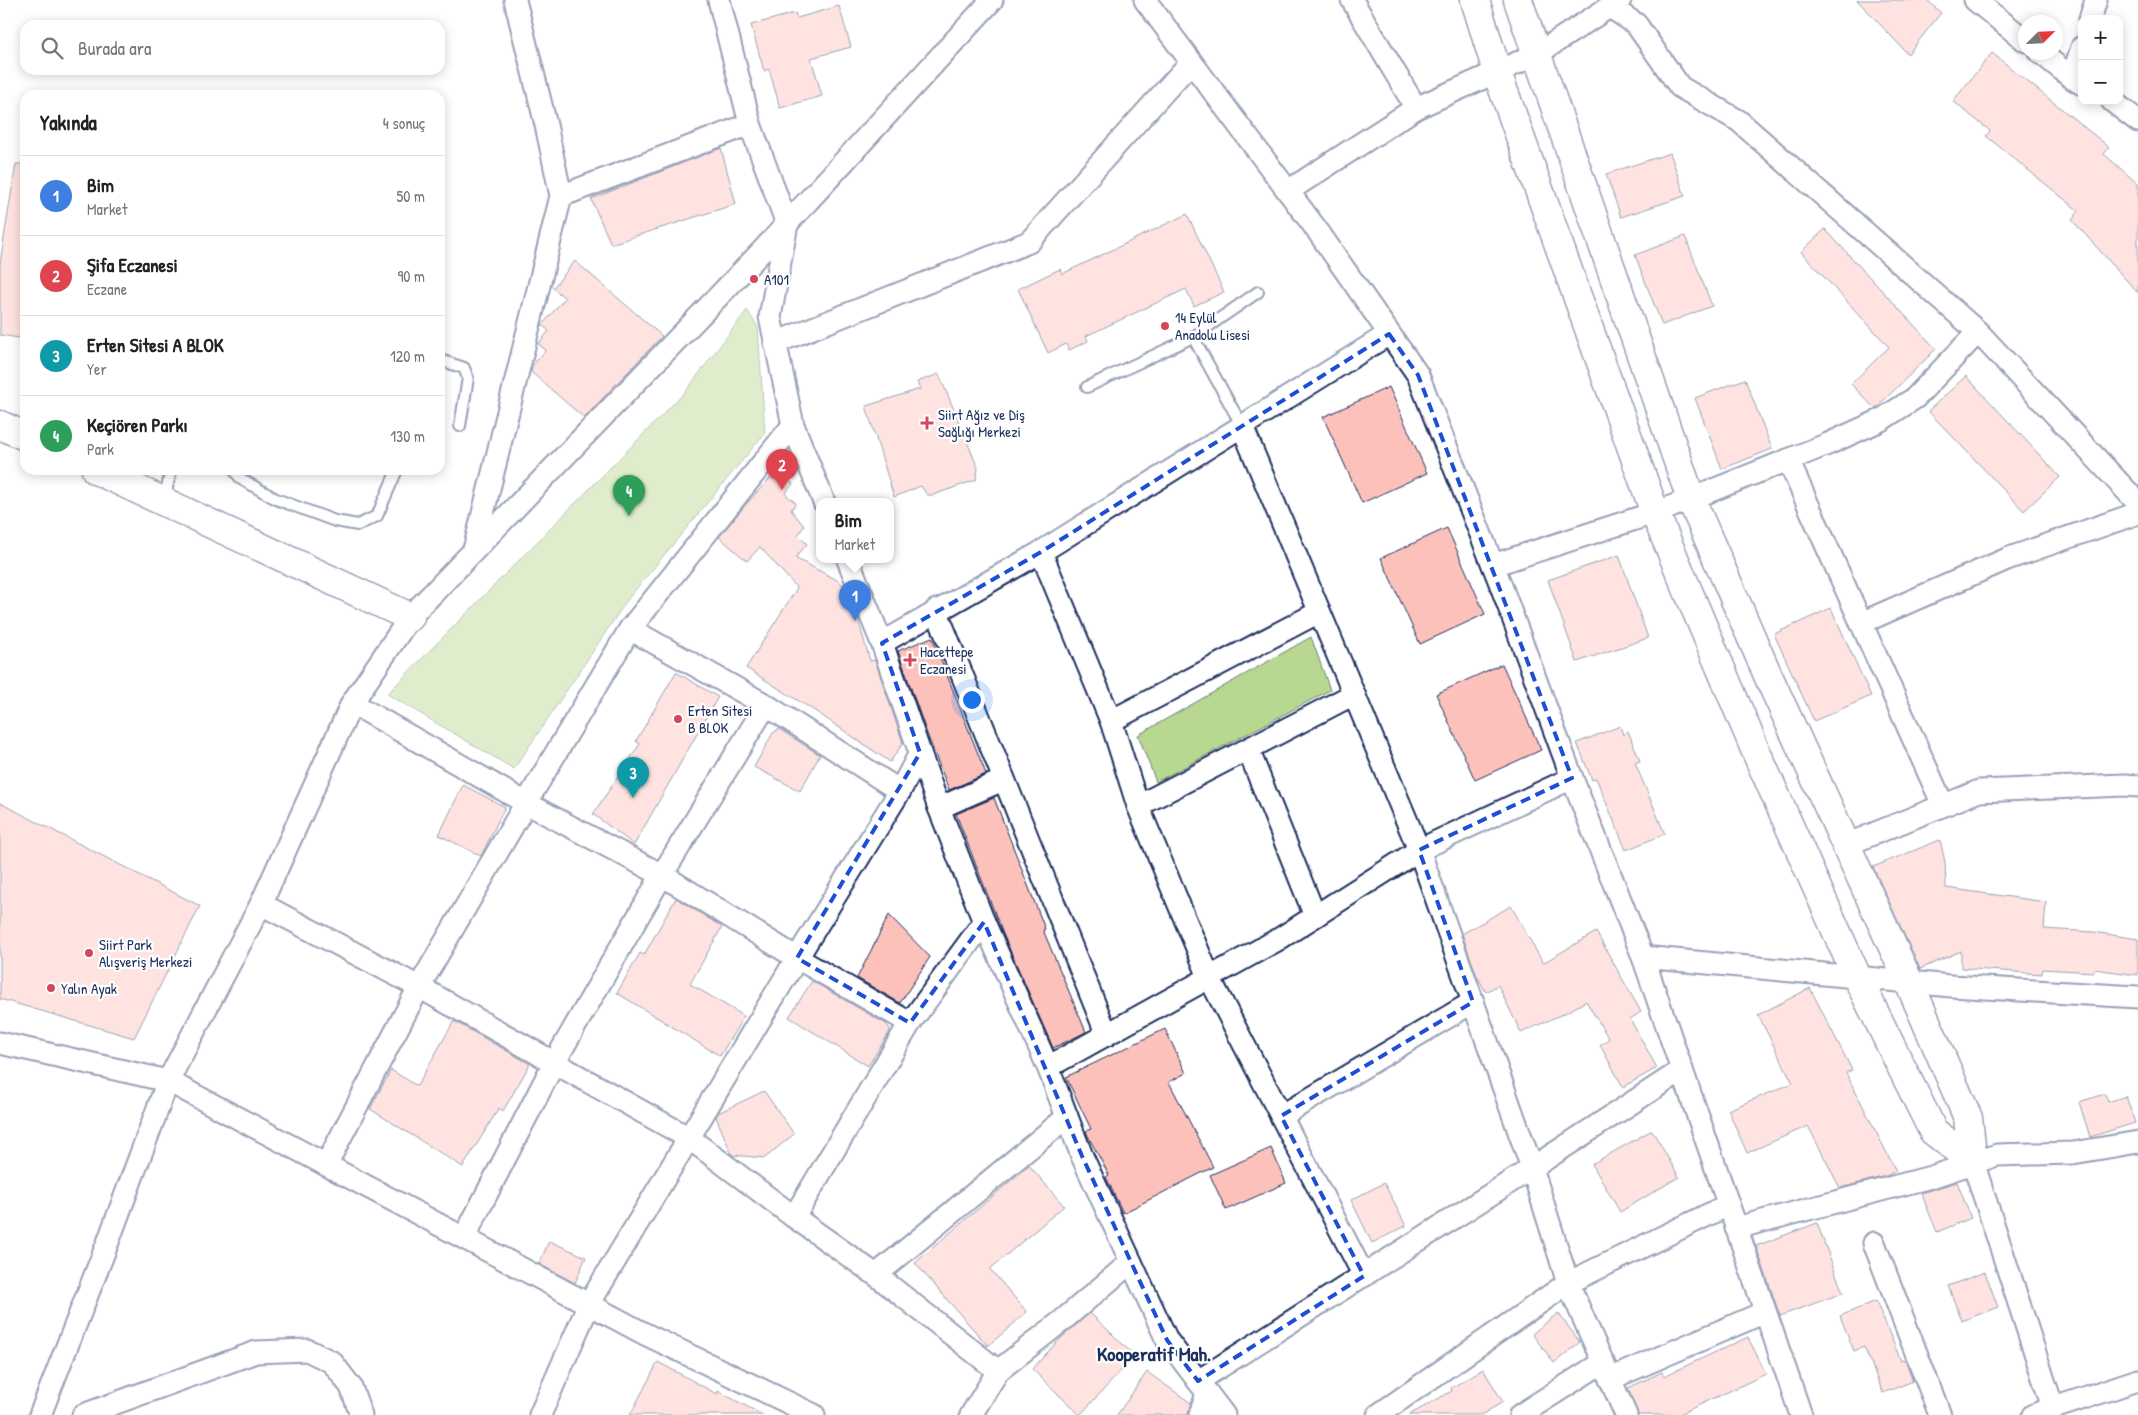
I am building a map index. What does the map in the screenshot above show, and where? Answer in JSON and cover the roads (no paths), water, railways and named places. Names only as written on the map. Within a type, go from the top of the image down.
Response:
[{"type":"street","points":[[474,550],[561,196],[546,125],[515,0]]},
{"type":"street","points":[[40,1415],[108,1242],[168,1081],[261,904],[352,703],[410,617],[787,224],[992,0]]},
{"type":"street","points":[[1145,0],[1288,191],[1418,375],[1493,565],[1572,778],[1643,957],[1764,1312],[1802,1415]]},
{"type":"street","points":[[1352,0],[1416,108]]},
{"type":"street","points":[[1475,0],[1497,71],[1655,513],[1757,754],[1856,977],[1933,1131],[1973,1162]]},
{"type":"street","points":[[1518,0],[1692,499],[1770,680],[1909,982],[1968,1118],[1973,1162],[2043,1412],[2138,1380]]},
{"type":"street","points":[[1975,0],[2018,35]]},
{"type":"street","points":[[2091,15],[2096,0]]},
{"type":"street","points":[[723,2],[750,124],[787,224],[770,317],[793,425],[822,498]]},
{"type":"street","points":[[1288,191],[1416,108],[1537,54],[1615,4],[1636,24],[1680,87],[1739,120],[1978,332],[2138,503]]},
{"type":"street","points":[[2050,60],[2077,81],[2080,60]]},
{"type":"street","points":[[775,343],[1029,242],[1191,62]]},
{"type":"street","points":[[2117,105],[2138,122]]},
{"type":"street","points":[[561,196],[750,124]]},
{"type":"street","points":[[1493,565],[1655,513],[1788,460],[1881,420],[1915,398],[1978,332]]},
{"type":"street","points":[[882,643],[936,610],[1041,552],[1389,334]]},
{"type":"street","points":[[0,425],[20,434]]},
{"type":"street","points":[[326,1165],[419,987],[630,629],[793,425]]},
{"type":"street","points":[[1242,426],[1419,850],[1532,1168],[1568,1283],[1626,1415]]},
{"type":"street","points":[[1788,460],[1943,806]]},
{"type":"street","points":[[107,475],[410,617]]},
{"type":"street","points":[[1861,623],[2006,559],[2138,513]]},
{"type":"street","points":[[1041,552],[1111,721],[1138,806],[1209,977],[1364,1276]]},
{"type":"street","points":[[849,563],[882,643],[939,808],[984,922],[1048,1067],[1082,1156],[1167,1340],[1224,1415]]},
{"type":"street","points":[[936,610],[1107,1035]]},
{"type":"street","points":[[1111,721],[1319,612]]},
{"type":"street","points":[[630,629],[766,705],[900,791]]},
{"type":"street","points":[[1138,806],[1354,694]]},
{"type":"street","points":[[352,703],[526,803],[662,875],[797,958],[910,1023]]},
{"type":"street","points":[[464,1238],[554,1063],[662,875],[766,705]]},
{"type":"street","points":[[1248,749],[1315,916]]},
{"type":"street","points":[[540,1415],[589,1304],[797,958],[900,791],[920,753]]},
{"type":"street","points":[[1048,1067],[1279,939],[1419,850],[1572,778]]},
{"type":"street","points":[[939,808],[1003,780]]},
{"type":"street","points":[[1846,845],[1979,791],[2138,786]]},
{"type":"street","points":[[261,904],[419,987],[688,1138],[794,1218],[876,1274],[998,1371]]},
{"type":"street","points":[[794,1218],[910,1023],[984,922]]},
{"type":"street","points":[[1643,957],[1909,982],[2138,997]]},
{"type":"street","points":[[1282,1116],[1473,1002]]},
{"type":"street","points":[[0,1043],[168,1081],[645,1334],[814,1415]]},
{"type":"street","points":[[1202,1387],[1364,1276],[1682,1070]]},
{"type":"street","points":[[876,1274],[1067,1117]]},
{"type":"street","points":[[1736,1228],[1932,1178],[1997,1155],[2073,1153],[2138,1142]]},
{"type":"street","points":[[1378,1415],[1568,1283],[1728,1205]]},
{"type":"street","points":[[1874,1242],[1940,1415]]},
{"type":"street","points":[[971,1415],[998,1371],[1131,1262]]},
{"type":"street","points":[[1520,1415],[1607,1370],[1764,1312]]},
{"type":"street","points":[[83,1415],[256,1352],[307,1350],[332,1362],[351,1387],[361,1415]]},
{"type":"street","points":[[1200,1415],[1202,1387]]},
{"type":"lane","points":[[1087,387],[1193,337],[1258,292]]},
{"type":"lane","points":[[1193,337],[1242,426]]},
{"type":"lane","points":[[445,362],[464,368],[468,378],[460,426]]},
{"type":"lane","points":[[164,502],[170,475]]},
{"type":"lane","points":[[238,475],[241,479],[276,499],[335,521],[358,525],[377,516],[395,475]]},
{"type":"place","name":"A101","points":[[754,279]]},
{"type":"place","name":"14 Eylül Anadolu Lisesi","points":[[1165,326]]},
{"type":"place","name":"Siirt Ağız ve Diş Sağlığı Merkezi","points":[[927,423]]},
{"type":"place","name":"Şifa Eczanesi","points":[[782,490]]},
{"type":"place","name":"Keçiören Parkı","points":[[629,516]]},
{"type":"place","name":"Bim","points":[[855,621]]},
{"type":"place","name":"Hacettepe Eczanesi","points":[[910,660]]},
{"type":"place","name":"Erten Sitesi B BLOK","points":[[678,719]]},
{"type":"place","name":"Erten Sitesi A BLOK","points":[[633,798]]},
{"type":"place","name":"Siirt Park Alışveriş Merkezi","points":[[89,953]]},
{"type":"place","name":"Yalın Ayak","points":[[51,988]]},
{"type":"district","name":"Kooperatif Mah.","points":[[1154,1353]]}]
